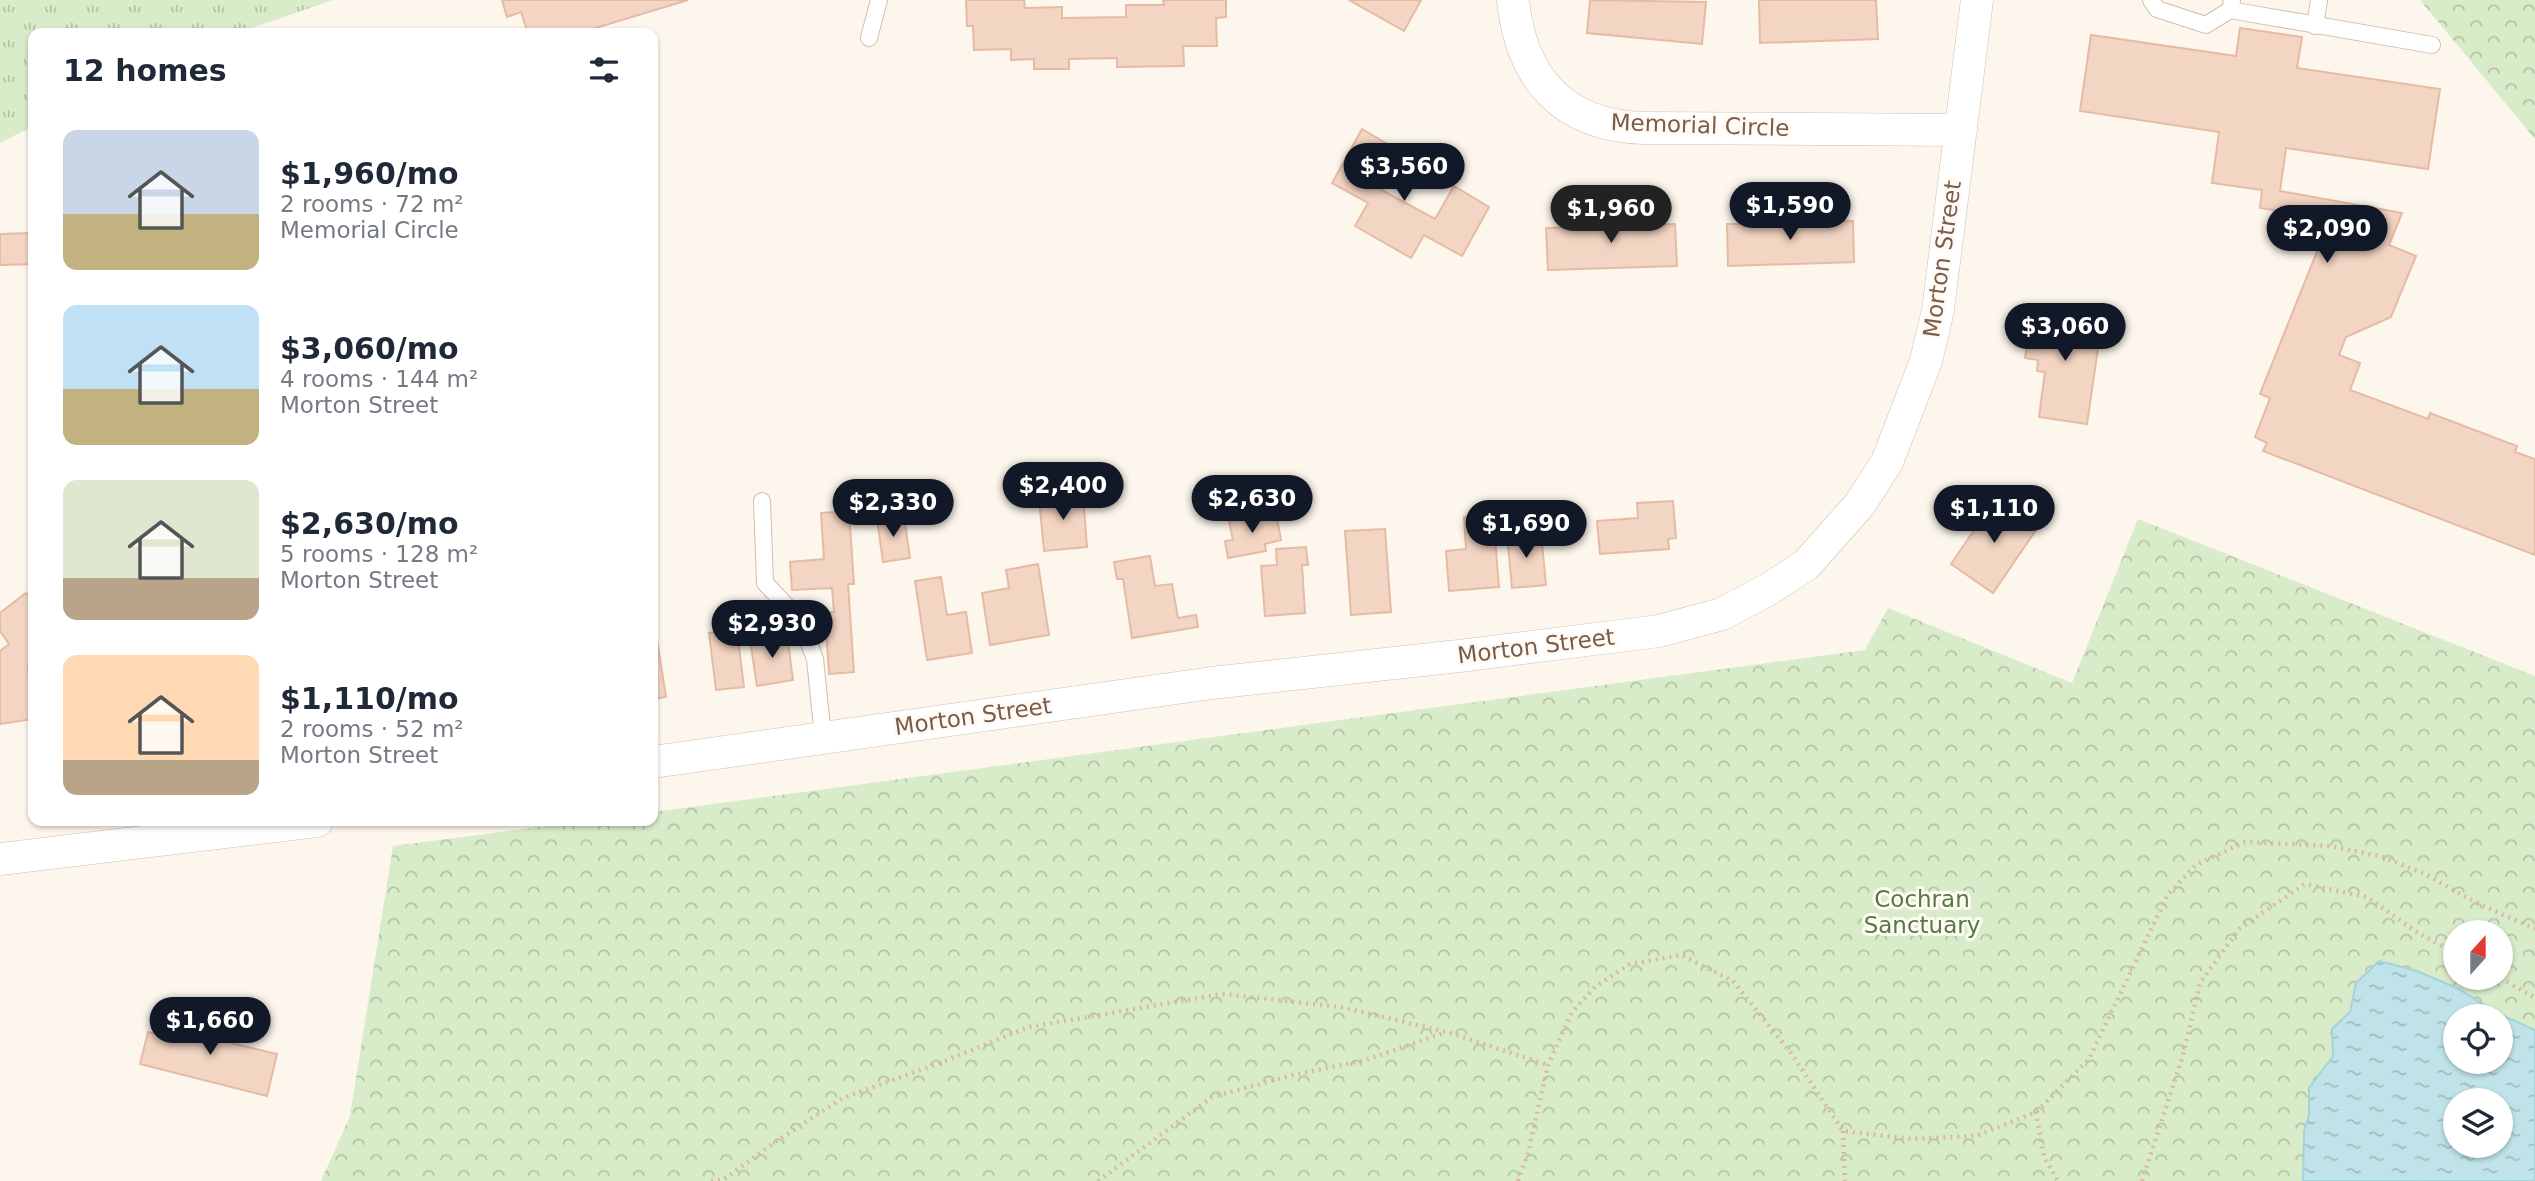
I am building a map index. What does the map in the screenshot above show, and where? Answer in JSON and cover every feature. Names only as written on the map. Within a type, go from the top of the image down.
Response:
[{"type":"street","name":"Memorial Circle","points":[[1513,0],[1520,43],[1538,76],[1567,107],[1605,124],[1644,128],[1961,130]]},
{"type":"street","name":"Morton Street","points":[[658,761],[1212,683],[1659,631],[1722,614],[1769,589],[1806,565],[1852,514],[1887,462],[1926,361],[1938,310],[1978,0]]},
{"type":"street","points":[[0,859],[275,826]]},
{"type":"lane","points":[[869,38],[879,0]]},
{"type":"lane","points":[[2151,0],[2157,9],[2206,26],[2231,5],[2315,26],[2432,46]]},
{"type":"lane","points":[[2315,26],[2319,0]]},
{"type":"lane","points":[[762,501],[765,583],[800,620],[808,640],[815,659],[823,737]]},
{"type":"path","points":[[1843,1132],[1912,1139],[1976,1136],[2036,1112],[2089,1059],[2168,894],[2196,864],[2245,842],[2330,846],[2383,857],[2427,875],[2475,902],[2535,929]]},
{"type":"path","points":[[2142,1181],[2183,1055],[2200,983],[2239,929],[2305,884],[2367,897],[2418,933],[2443,947]]},
{"type":"path","points":[[1518,1181],[1528,1153],[1548,1065],[1572,1012],[1595,987],[1630,964],[1681,955],[1733,981],[1762,1013],[1791,1053],[1843,1132],[1844,1181]]},
{"type":"path","points":[[2513,985],[2535,998]]},
{"type":"path","points":[[711,1181],[723,1180],[843,1098],[1029,1027],[1222,994],[1341,1007],[1447,1032],[1548,1065]]},
{"type":"path","points":[[1098,1181],[1212,1097],[1293,1075],[1366,1060],[1447,1032]]},
{"type":"path","points":[[2036,1112],[2044,1157],[2058,1181]]},
{"type":"green space","points":[[0,0],[333,0],[252,28],[28,28],[28,129],[0,143]]},
{"type":"green space","points":[[2420,0],[2535,0],[2535,139]]},
{"type":"green space","name":"Cochran Sanctuary","points":[[2138,519],[2535,676],[2535,1181],[321,1181],[350,1116],[393,846],[547,826],[658,826],[658,811],[1865,650],[1888,608],[2072,683]]},
{"type":"water","points":[[2379,961],[2417,971],[2443,982],[2443,990],[2461,990],[2482,1004],[2443,1004],[2443,1074],[2513,1074],[2513,1020],[2535,1030],[2535,1181],[2303,1181],[2304,1131],[2309,1115],[2309,1088],[2333,1056],[2332,1029],[2350,1012],[2356,983]]},
{"type":"building","points":[[502,0],[688,0],[596,28],[526,28],[521,12],[507,17]]},
{"type":"building","points":[[966,0],[1024,0],[1025,8],[1062,7],[1062,18],[1126,17],[1126,5],[1164,5],[1163,0],[1226,0],[1226,17],[1216,18],[1217,46],[1183,46],[1184,66],[1117,67],[1117,58],[1069,59],[1069,69],[1034,69],[1034,59],[1011,60],[1011,49],[974,50],[973,26],[967,26]]},
{"type":"building","points":[[1349,0],[1421,0],[1404,31]]},
{"type":"building","points":[[1590,0],[1706,2],[1702,44],[1587,33]]},
{"type":"building","points":[[1759,0],[1876,0],[1878,39],[1760,43]]},
{"type":"building","points":[[2240,28],[2302,37],[2297,68],[2440,89],[2428,169],[2286,148],[2280,191],[2402,213],[2389,245],[2416,256],[2391,317],[2346,337],[2339,355],[2360,363],[2350,390],[2428,419],[2430,413],[2517,446],[2515,452],[2535,459],[2535,555],[2263,451],[2267,443],[2255,437],[2270,398],[2260,394],[2330,219],[2260,208],[2262,190],[2212,183],[2219,132],[2080,111],[2091,35],[2236,56]]},
{"type":"building","points":[[1362,129],[1401,152],[1380,189],[1435,219],[1454,186],[1489,207],[1462,256],[1424,235],[1411,258],[1355,226],[1368,203],[1332,183]]},
{"type":"building","points":[[1822,216],[1822,222],[1853,221],[1854,262],[1728,266],[1727,224],[1756,224],[1756,218]]},
{"type":"building","points":[[1644,219],[1645,225],[1675,224],[1677,266],[1548,270],[1546,228],[1578,227],[1577,221]]},
{"type":"building","points":[[28,233],[28,264],[0,265],[0,234]]},
{"type":"building","points":[[2032,311],[2102,321],[2087,424],[2039,417],[2045,372],[2037,371],[2038,360],[2025,358]]},
{"type":"building","points":[[1083,494],[1087,547],[1044,551],[1039,498]]},
{"type":"building","points":[[1996,498],[2038,527],[1993,593],[1951,564]]},
{"type":"building","points":[[1673,501],[1676,538],[1668,539],[1669,549],[1600,554],[1597,521],[1638,518],[1637,503]]},
{"type":"building","points":[[849,511],[854,584],[848,584],[854,672],[829,674],[825,613],[834,612],[832,588],[792,590],[790,562],[824,559],[821,513]]},
{"type":"building","points":[[1276,513],[1281,540],[1265,544],[1266,551],[1228,558],[1225,541],[1233,540],[1229,521]]},
{"type":"building","points":[[1493,514],[1499,587],[1449,591],[1446,551],[1466,549],[1464,517]]},
{"type":"building","points":[[904,516],[910,558],[883,562],[877,519]]},
{"type":"building","points":[[1385,529],[1391,612],[1351,615],[1345,531]]},
{"type":"building","points":[[1541,532],[1546,585],[1512,588],[1507,535]]},
{"type":"building","points":[[1306,547],[1308,565],[1302,565],[1305,613],[1265,616],[1261,566],[1277,565],[1276,549]]},
{"type":"building","points":[[1150,556],[1155,586],[1172,584],[1178,618],[1196,615],[1198,627],[1132,638],[1123,579],[1117,579],[1114,562]]},
{"type":"building","points":[[1038,564],[1049,635],[990,645],[982,593],[1009,588],[1006,570]]},
{"type":"building","points":[[941,577],[947,615],[966,612],[972,653],[927,660],[915,581]]},
{"type":"building","points":[[26,593],[28,596],[28,720],[0,724],[0,651],[9,644],[0,631],[0,613]]},
{"type":"building","points":[[737,630],[744,687],[716,690],[709,633]]},
{"type":"building","points":[[787,634],[793,680],[757,686],[750,640]]},
{"type":"building","points":[[658,647],[666,697],[658,698]]},
{"type":"building","points":[[179,1016],[230,1029],[227,1042],[277,1054],[267,1096],[140,1064],[148,1032],[174,1038]]}]
